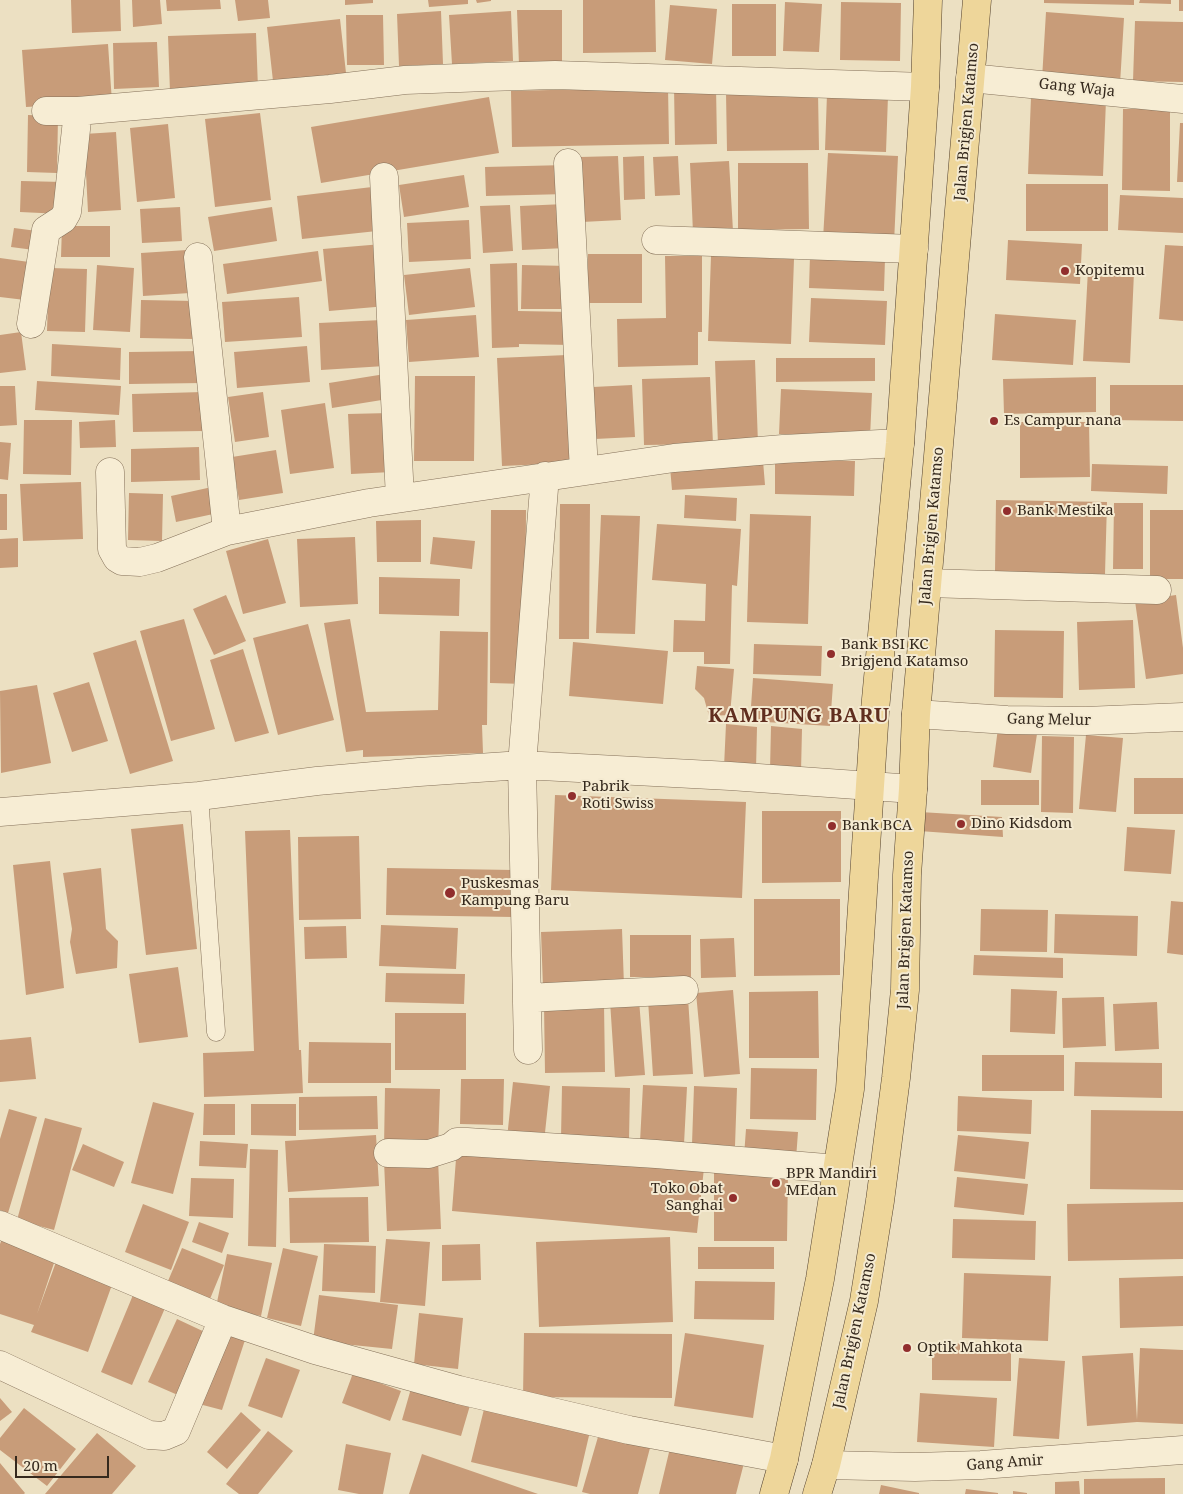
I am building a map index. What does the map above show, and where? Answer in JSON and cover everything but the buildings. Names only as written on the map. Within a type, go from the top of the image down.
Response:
[{"type":"main road","points":[[774,1494],[784,1459],[820,1279],[850,1089],[875,710],[900,443],[914,249],[925,88],[928,0]]},
{"type":"main road","name":"Jalan Brigjen Katamso","points":[[817,1494],[826,1465],[864,1300],[880,1201],[896,1078],[905,990],[907,875],[916,714],[977,0]]},
{"type":"main road","points":[[875,710],[916,714]]},
{"type":"street","points":[[46,111],[78,111],[405,80],[487,76],[555,76],[925,88]]},
{"type":"street","name":"Gang Waja","points":[[970,78],[1183,99]]},
{"type":"street","points":[[32,324],[46,230],[63,219],[67,212],[78,111]]},
{"type":"street","points":[[568,163],[584,471]]},
{"type":"street","points":[[384,177],[400,498]]},
{"type":"street","points":[[656,240],[914,249]]},
{"type":"street","points":[[198,257],[227,530]]},
{"type":"street","points":[[110,472],[111,543],[117,558],[132,562],[148,560],[227,530],[400,498],[684,457],[783,449],[900,443]]},
{"type":"street","points":[[528,1050],[522,765],[545,476]]},
{"type":"street","points":[[927,583],[1157,590]]},
{"type":"street","name":"Gang Melur","points":[[916,714],[1007,720],[1084,721],[1183,718]]},
{"type":"street","points":[[0,812],[199,796],[382,775],[522,765],[913,789]]},
{"type":"street","points":[[527,998],[684,990]]},
{"type":"street","points":[[388,1153],[428,1154],[450,1147],[457,1142],[467,1142],[656,1154],[838,1169]]},
{"type":"street","points":[[0,1225],[223,1319],[315,1350],[459,1390],[629,1430],[784,1459]]},
{"type":"street","points":[[0,1365],[149,1435],[164,1436],[176,1431],[223,1319]]},
{"type":"street","name":"Gang Amir","points":[[826,1465],[915,1467],[1183,1450]]},
{"type":"lane","points":[[199,796],[216,1032]]},
{"type":"place","name":"Kopitemu","points":[[1065,271]]},
{"type":"place","name":"Es Campur nana","points":[[994,421]]},
{"type":"place","name":"Bank Mestika","points":[[1007,511]]},
{"type":"place","name":"Bank BSI KC Brigjend Katamso","points":[[831,654]]},
{"type":"place","name":"Pabrik Roti Swiss","points":[[572,796]]},
{"type":"place","name":"Dino Kidsdom","points":[[961,824]]},
{"type":"place","name":"Bank BCA","points":[[832,826]]},
{"type":"place","name":"Puskesmas Kampung Baru","points":[[450,893]]},
{"type":"place","name":"BPR Mandiri MEdan","points":[[776,1183]]},
{"type":"place","name":"Toko Obat Sanghai","points":[[733,1198]]},
{"type":"place","name":"Optik Mahkota","points":[[907,1348]]},
{"type":"district","name":"KAMPUNG BARU","points":[[799,716]]}]
